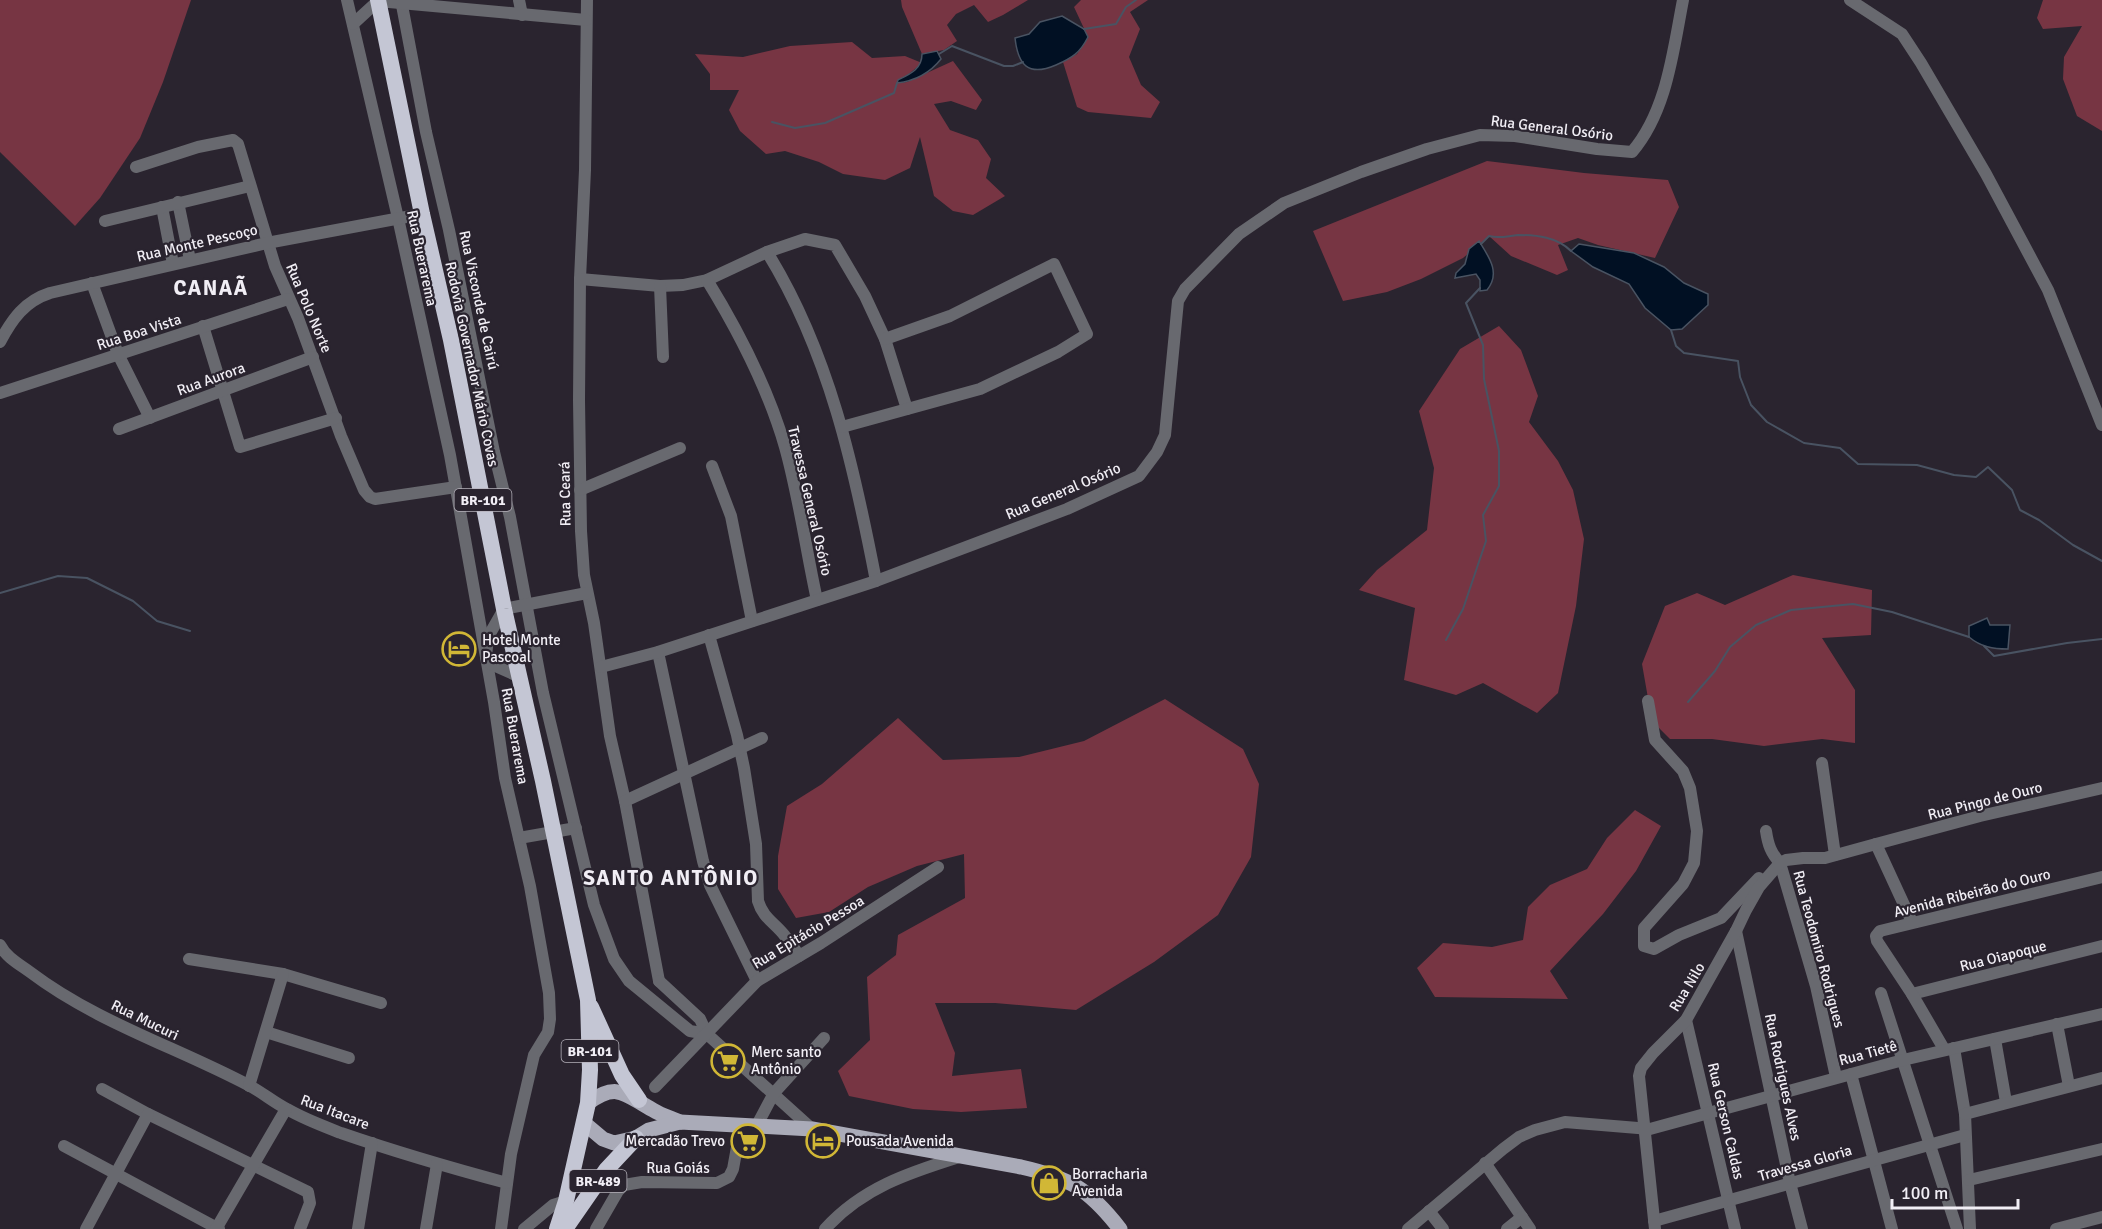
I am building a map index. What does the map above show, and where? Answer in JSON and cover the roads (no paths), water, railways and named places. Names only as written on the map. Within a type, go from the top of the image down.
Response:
[{"type":"highway","name":"Rodovia Governador Mário Covas","points":[[378,1],[588,1000],[590,1070],[588,1103],[566,1201],[557,1229]]},
{"type":"highway","points":[[588,1000],[622,1075],[645,1105]]},
{"type":"highway","name":"BR-489","points":[[566,1229],[606,1170],[643,1134]]},
{"type":"main road","points":[[588,1103],[601,1093],[624,1092],[680,1122]]},
{"type":"main road","points":[[643,1134],[653,1120],[645,1105]]},
{"type":"main road","points":[[584,1123],[603,1139],[614,1143],[680,1122],[812,1129],[1045,1172],[1074,1184],[1096,1201],[1120,1229]]},
{"type":"street","name":"Rua Buerarema","points":[[347,0],[398,218],[456,488],[506,778],[549,993],[548,1032],[534,1055],[511,1154],[501,1229]]},
{"type":"street","points":[[519,0],[522,15]]},
{"type":"street","name":"Rua Ceará","points":[[588,0],[579,400],[584,575],[601,667],[610,736],[625,801],[659,981]]},
{"type":"street","name":"Rua General Osório","points":[[601,667],[658,652],[876,581],[1067,509],[1139,476],[1157,452],[1165,435],[1178,302],[1185,289],[1239,234],[1284,203],[1405,156],[1456,140],[1480,135],[1515,136],[1632,152],[1645,137],[1660,100],[1683,0]]},
{"type":"street","points":[[1850,0],[1902,34],[1921,63],[1986,174],[2048,290],[2102,425]]},
{"type":"street","points":[[353,24],[378,1],[402,1],[586,20]]},
{"type":"street","name":"Rua Visconde de Cairú","points":[[402,1],[426,132],[510,517],[543,693],[576,828]]},
{"type":"street","name":"Rua Polo Norte","points":[[136,167],[198,147],[233,140],[238,144],[267,243],[364,490],[375,499],[456,488]]},
{"type":"street","points":[[105,221],[250,186]]},
{"type":"street","points":[[178,202],[190,260]]},
{"type":"street","points":[[162,207],[173,264]]},
{"type":"street","name":"Rua Monte Pescoço","points":[[0,342],[10,322],[39,297],[267,243],[422,214]]},
{"type":"street","points":[[580,279],[683,285],[707,280],[767,252],[805,239],[835,245],[865,296],[885,339],[907,409]]},
{"type":"street","points":[[767,252],[783,277],[799,310],[826,376],[861,498],[876,581]]},
{"type":"street","points":[[842,427],[980,389],[1058,352],[1087,334],[1054,264],[950,316],[885,339]]},
{"type":"street","points":[[436,273],[457,273]]},
{"type":"street","name":"Travessa General Osório","points":[[707,280],[738,331],[774,416],[793,481],[817,600]]},
{"type":"street","points":[[92,283],[118,354],[150,418]]},
{"type":"street","points":[[660,285],[663,357]]},
{"type":"street","name":"Rua Boa Vista","points":[[0,393],[288,299]]},
{"type":"street","points":[[203,326],[224,391],[238,446],[242,447],[336,418]]},
{"type":"street","name":"Rua Aurora","points":[[118,429],[313,357]]},
{"type":"street","points":[[580,490],[680,448]]},
{"type":"street","points":[[712,466],[731,516],[753,621]]},
{"type":"street","points":[[520,677],[491,664],[486,657],[488,637],[504,609],[587,593]]},
{"type":"street","points":[[709,635],[740,749],[756,844],[760,909],[768,921],[787,938],[799,956]]},
{"type":"street","points":[[658,652],[710,885],[757,981]]},
{"type":"street","points":[[1648,700],[1655,740],[1683,771],[1690,788],[1697,831],[1694,863],[1683,884],[1644,928],[1644,946],[1654,949],[1679,935],[1721,918],[1758,878],[1768,877]]},
{"type":"street","points":[[625,801],[762,738]]},
{"type":"street","points":[[1822,763],[1835,855]]},
{"type":"street","name":"Rua Pingo de Ouro","points":[[1780,863],[1803,858],[1825,858],[1980,816],[2102,788]]},
{"type":"street","points":[[519,838],[576,828],[594,905],[607,943],[623,973],[690,1031],[707,1034]]},
{"type":"street","name":"Rua Teodomiro Rodrigues","points":[[1766,831],[1768,845],[1780,863],[1816,986],[1836,1077]]},
{"type":"street","points":[[1876,844],[1912,922]]},
{"type":"street","name":"Rua Nilo","points":[[1655,1225],[1639,1076],[1641,1068],[1686,1020],[1759,887],[1780,863]]},
{"type":"street","name":"Rua Epitácio Pessoa","points":[[655,1087],[757,981],[938,867]]},
{"type":"street","name":"Avenida Ribeirão do Ouro","points":[[1970,1229],[1965,1114],[1949,1049],[1877,941],[1876,936],[1880,931],[1912,922],[2102,877]]},
{"type":"street","name":"Rua Rodrigues Alves","points":[[1736,931],[1802,1229]]},
{"type":"street","name":"Rua Mucuri","points":[[0,945],[10,958],[39,980],[77,1003],[141,1036],[249,1086],[286,1109]]},
{"type":"street","name":"Rua Oiapoque","points":[[1912,994],[2102,946]]},
{"type":"street","points":[[189,959],[283,974],[381,1003]]},
{"type":"street","points":[[249,1086],[283,974]]},
{"type":"street","points":[[637,987],[659,981],[700,1019],[707,1034],[812,1129]]},
{"type":"street","points":[[1881,993],[1958,1229]]},
{"type":"street","name":"Rua Tietê","points":[[1408,1229],[1485,1163],[1519,1137],[1536,1130],[1565,1122],[1650,1129],[1836,1077],[2102,1014]]},
{"type":"street","name":"Rua Gerson Caldas","points":[[1686,1020],[1735,1229]]},
{"type":"street","points":[[2057,1024],[2069,1086]]},
{"type":"street","points":[[266,1032],[349,1058]]},
{"type":"street","points":[[757,1125],[774,1093],[824,1038]]},
{"type":"street","points":[[1995,1039],[2006,1102]]},
{"type":"street","points":[[1851,1074],[1892,1229]]},
{"type":"street","points":[[1965,1114],[2102,1078]]},
{"type":"street","points":[[102,1089],[308,1192],[310,1203],[300,1229]]},
{"type":"street","name":"Rua Itacare","points":[[217,1228],[286,1109],[340,1133],[437,1164],[507,1183]]},
{"type":"street","points":[[86,1229],[148,1114]]},
{"type":"street","name":"Rua Goiás","points":[[596,1229],[624,1185],[642,1182],[717,1183],[729,1177],[741,1125]]},
{"type":"street","name":"Travessa Gloria","points":[[1655,1225],[1790,1183],[1965,1135]]},
{"type":"street","points":[[358,1229],[372,1143]]},
{"type":"street","points":[[64,1146],[217,1228]]},
{"type":"street","points":[[1969,1180],[2102,1149]]},
{"type":"street","points":[[825,1229],[841,1212],[870,1191],[962,1156]]},
{"type":"street","points":[[1485,1163],[1530,1229]]},
{"type":"street","points":[[426,1229],[437,1164]]},
{"type":"street","points":[[524,1229],[553,1205],[566,1201]]},
{"type":"street","points":[[1429,1211],[1443,1229]]},
{"type":"street","points":[[1507,1229],[1522,1216]]},
{"type":"street","points":[[2056,1229],[2102,1217]]},
{"type":"water","points":[[1062,16],[1084,29],[1088,37],[1082,47],[1071,57],[1056,65],[1038,70],[1026,66],[1019,55],[1015,38],[1029,34],[1040,22]]},
{"type":"water","points":[[937,51],[941,59],[927,72],[897,83],[918,67],[922,54]]},
{"type":"water","points":[[1479,241],[1490,259],[1493,271],[1491,284],[1487,290],[1480,291],[1480,280],[1476,274],[1455,278],[1456,273],[1465,264],[1469,249]]},
{"type":"water","points":[[1579,244],[1634,253],[1664,267],[1684,283],[1708,294],[1708,305],[1682,329],[1671,330],[1645,308],[1629,284],[1593,267],[1571,251]]},
{"type":"water","points":[[1987,618],[1990,625],[2010,625],[2008,649],[1987,647],[1969,637],[1969,626]]},
{"type":"waterway","points":[[1084,29],[1116,24],[1126,7],[1136,0]]},
{"type":"waterway","points":[[939,54],[952,46],[1004,66],[1013,66],[1023,62]]},
{"type":"waterway","points":[[772,122],[795,128],[825,123],[894,93],[897,83]]},
{"type":"waterway","points":[[1481,244],[1489,236],[1532,236],[1553,240],[1571,251]]},
{"type":"waterway","points":[[1446,640],[1463,609],[1486,541],[1483,515],[1499,486],[1499,451],[1484,379],[1483,345],[1466,303],[1480,288]]},
{"type":"waterway","points":[[1671,330],[1676,346],[1684,353],[1738,361],[1740,377],[1751,405],[1767,422],[1804,443],[1840,448],[1858,464],[1917,465],[1954,475],[1976,477],[1988,467],[2012,490],[2020,510],[2102,561]]},
{"type":"waterway","points":[[0,593],[58,576],[87,578],[133,601],[157,621],[190,631]]},
{"type":"waterway","points":[[1688,702],[1715,671],[1730,647],[1756,625],[1791,610],[1853,604],[1892,612],[1969,637]]},
{"type":"waterway","points":[[1984,646],[1994,656],[2102,639]]},
{"type":"place","name":"Hotel Monte Pascoal","points":[[459,649]]},
{"type":"place","name":"Merc santo Antônio","points":[[728,1061]]},
{"type":"place","name":"Mercadão Trevo","points":[[748,1141]]},
{"type":"place","name":"Pousada Avenida","points":[[823,1141]]},
{"type":"place","name":"Borracharia Avenida","points":[[1049,1183]]},
{"type":"district","name":"CANAÃ","points":[[211,288]]},
{"type":"district","name":"SANTO ANTÔNIO","points":[[671,878]]}]
